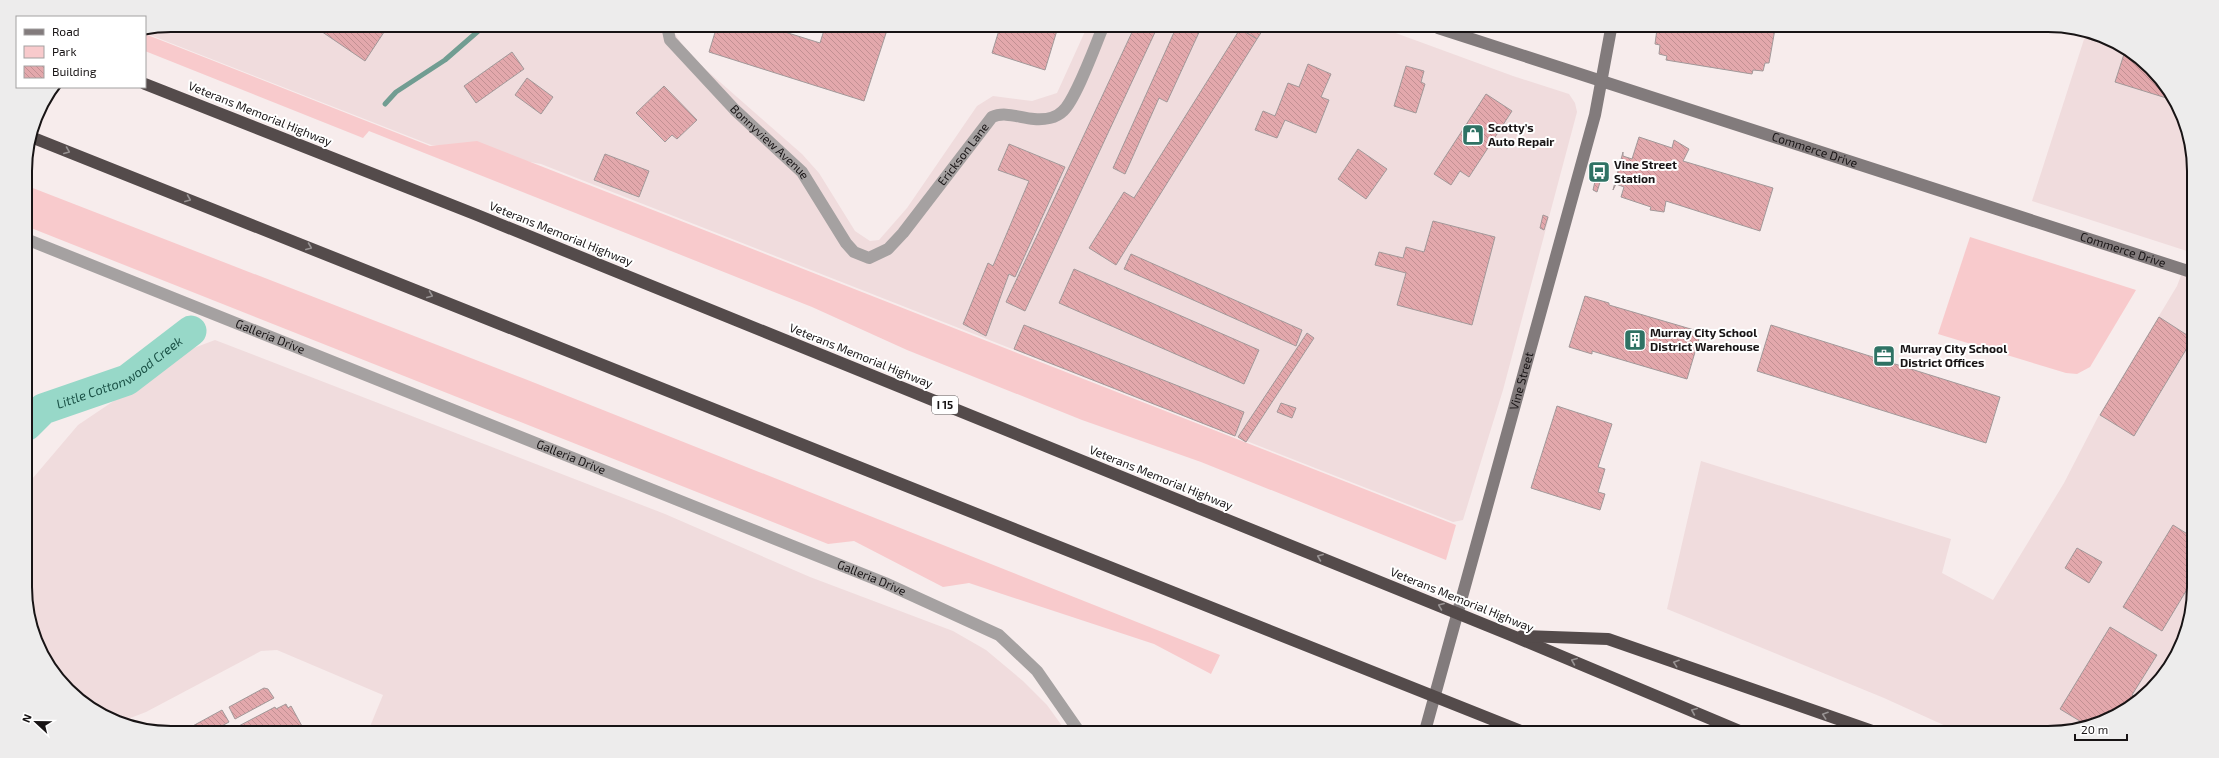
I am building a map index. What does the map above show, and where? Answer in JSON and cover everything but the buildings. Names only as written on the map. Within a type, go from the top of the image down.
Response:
[{"type":"highway","name":"Veterans Memorial Highway","points":[[146,84],[477,215],[1513,636],[1728,726]]},
{"type":"highway","points":[[36,139],[1508,726]]},
{"type":"highway","points":[[1513,636],[1608,639],[1858,726]]},
{"type":"street","name":"Bonnyview Avenue","points":[[668,32],[670,40],[735,110],[802,172],[846,243],[854,252],[869,258]]},
{"type":"street","name":"Erickson Lane","points":[[869,258],[888,249],[903,233],[992,117],[999,114],[1039,119],[1052,117],[1063,112],[1071,101],[1101,32]]},
{"type":"street","name":"Commerce Drive","points":[[1450,32],[2187,271]]},
{"type":"street","name":"Vine Street","points":[[1426,726],[1480,526],[1595,115],[1610,32]]},
{"type":"street","name":"Galleria Drive","points":[[32,241],[885,583],[999,635],[1037,671],[1075,726]]},
{"type":"shaded area","points":[[162,32],[674,32],[681,43],[704,68],[802,154],[819,173],[855,231],[870,241],[879,240],[907,208],[977,106],[993,96],[1032,101],[1057,93],[1085,32],[1393,32],[1513,76],[1569,94],[1575,103],[1577,112],[1503,390],[1463,520],[1453,522],[541,164],[497,156],[486,151],[431,145],[148,34]]},
{"type":"shaded area","points":[[2085,37],[2118,51],[2133,61],[2158,86],[2173,109],[2180,126],[2186,153],[2187,251],[2032,201]]},
{"type":"shaded area","points":[[2187,260],[2186,605],[2176,640],[2164,664],[2153,679],[2140,692],[2125,703],[2093,719],[2057,726],[1946,726],[1884,698],[1667,609],[1701,461],[1951,539],[1942,573],[1993,600],[2064,483],[2098,417],[2177,286]]},
{"type":"shaded area","points":[[215,340],[665,514],[810,577],[953,631],[986,650],[1023,681],[1047,705],[1062,726],[370,726],[383,695],[277,650],[261,651],[146,712],[129,719],[118,715],[101,707],[86,697],[73,685],[55,664],[46,649],[39,632],[32,596],[32,479],[78,425],[191,349]]},
{"type":"green space","points":[[146,35],[430,146],[477,141],[1456,525],[1446,560],[1201,462],[1082,420],[907,350],[812,307],[369,131],[363,138],[146,51]]},
{"type":"green space","points":[[32,188],[525,379],[1220,655],[1211,674],[1154,644],[969,583],[943,587],[854,541],[828,544],[32,228]]},
{"type":"green space","points":[[1970,237],[2136,290],[2090,367],[2077,374],[2066,373],[1938,334]]},
{"type":"waterway","name":"Little Cottonwood Creek","points":[[385,104],[396,92],[445,60],[477,32]]},
{"type":"waterway","name":"Little Cottonwood Creek","points":[[32,420],[43,409],[127,380],[191,331]]},
{"type":"place","name":"Scotty’s Auto Repair","points":[[1473,135]]},
{"type":"place","name":"Vine Street Station","points":[[1599,172]]},
{"type":"place","name":"Murray City School District Warehouse","points":[[1635,340]]},
{"type":"place","name":"Murray City School District Offices","points":[[1884,356]]}]
